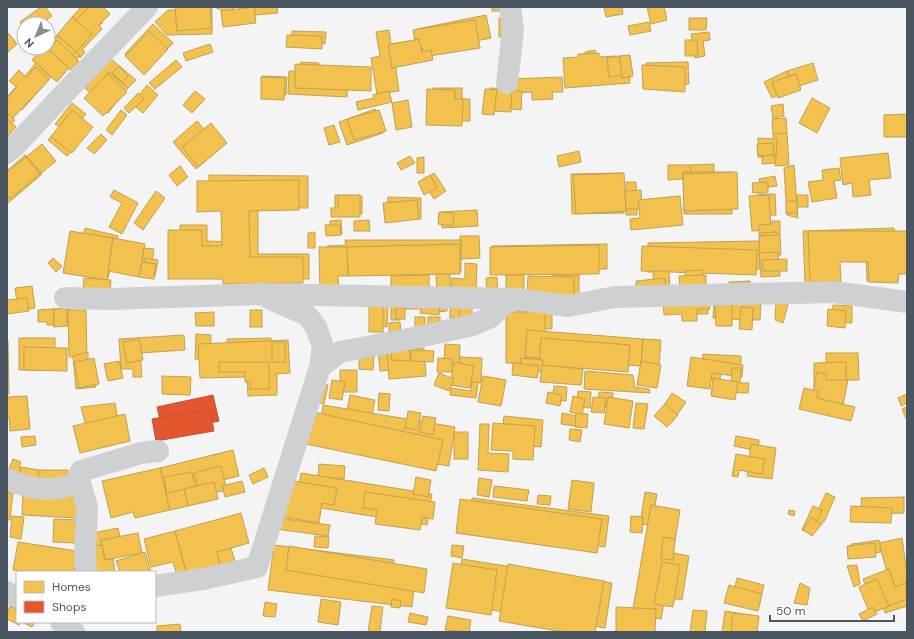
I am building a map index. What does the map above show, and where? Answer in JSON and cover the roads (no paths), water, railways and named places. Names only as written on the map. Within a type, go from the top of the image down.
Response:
[{"type":"street","points":[[7,153],[147,7]]},
{"type":"street","points":[[507,83],[513,30],[510,7]]},
{"type":"street","points":[[65,298],[110,299],[260,294],[517,299],[568,306],[615,297],[834,292],[907,302]]},
{"type":"street","points":[[156,586],[203,579],[257,567],[320,367],[323,347],[316,327],[307,315],[260,294]]},
{"type":"street","points":[[320,367],[340,352],[474,325],[491,317],[503,304],[517,299]]},
{"type":"street","points":[[86,571],[85,555],[87,507],[80,483],[79,476],[81,471],[141,453],[158,451]]},
{"type":"street","points":[[7,479],[17,484],[45,488],[58,488],[80,483]]},
{"type":"street","points":[[7,592],[16,596]]},
{"type":"street","points":[[62,623],[74,632]]}]
